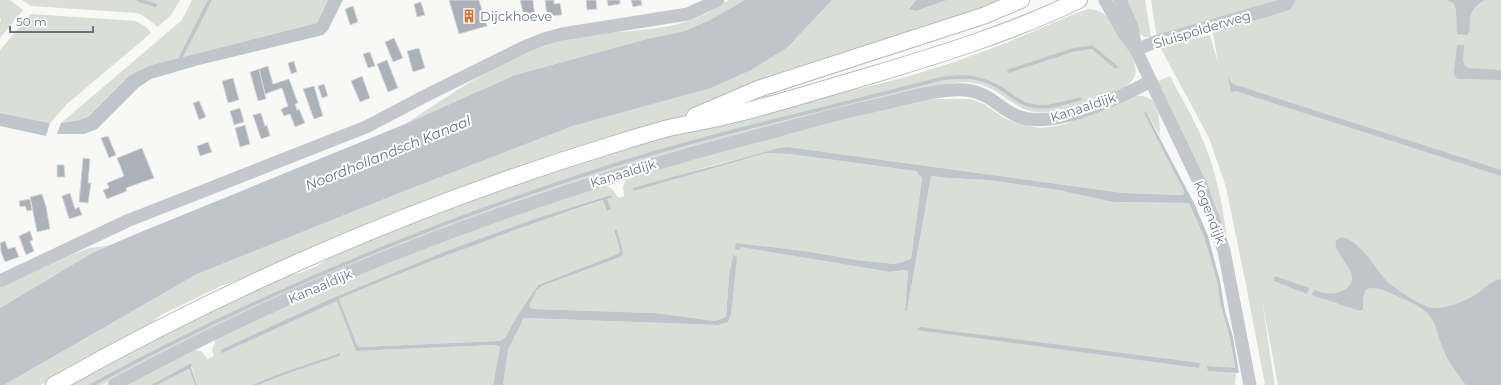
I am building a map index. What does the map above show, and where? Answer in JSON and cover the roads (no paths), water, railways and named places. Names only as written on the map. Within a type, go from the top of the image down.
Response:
[{"type":"main road","points":[[666,129],[758,89],[983,16],[1021,0]]},
{"type":"main road","points":[[54,385],[99,360],[227,295],[379,228],[490,186],[618,143],[666,129],[776,104],[918,61],[998,34],[1079,0]]},
{"type":"street","points":[[0,281],[127,221],[366,127],[456,80],[544,39],[569,33],[688,14],[718,0]]},
{"type":"street","points":[[1105,0],[1122,32],[1136,50]]},
{"type":"street","points":[[1120,0],[1132,27],[1136,50]]},
{"type":"street","name":"Sluispolderweg","points":[[1136,50],[1155,42],[1274,8],[1286,4],[1289,0]]},
{"type":"street","name":"Kogendijk","points":[[1136,50],[1203,190],[1213,217],[1224,251],[1250,385]]},
{"type":"street","name":"Kanaaldijk","points":[[114,385],[170,355],[257,313],[390,255],[526,205],[614,175],[720,145],[867,107],[930,93],[965,90],[989,97],[1019,117],[1032,120],[1046,120],[1059,118],[1100,105],[1151,81]]},
{"type":"water","points":[[328,0],[343,0],[328,30],[323,35],[199,65],[151,79],[139,87],[97,129],[84,134],[57,134],[61,123],[88,117],[130,75],[151,65],[317,23]]},
{"type":"water","name":"Noordhollandsch Kanaal","points":[[745,0],[832,0],[788,47],[753,69],[711,88],[573,126],[407,190],[197,274],[4,385],[0,385],[0,308],[92,253],[405,124],[515,75],[647,39],[685,31],[710,20]]},
{"type":"water","points":[[916,0],[947,0],[916,11],[909,9]]},
{"type":"water","points":[[1447,0],[1485,0],[1473,10],[1470,20],[1470,31],[1467,35],[1457,34],[1456,9],[1453,3]]},
{"type":"water","points":[[1457,45],[1464,45],[1463,61],[1465,66],[1469,68],[1501,70],[1501,80],[1458,79],[1455,77],[1454,72]]},
{"type":"water","points":[[1228,76],[1231,82],[1236,85],[1501,170],[1501,176],[1236,91],[1231,92]]},
{"type":"water","points":[[1146,112],[1195,205],[1208,236],[1220,281],[1225,311],[1233,337],[1239,373],[1208,371],[1207,366],[1235,368],[1230,338],[1220,303],[1217,281],[1204,237],[1189,203],[1113,202],[1058,190],[987,180],[931,176],[907,311],[905,311],[908,271],[890,272],[740,247],[739,250],[735,249],[736,243],[895,264],[911,259],[922,178],[916,171],[789,154],[767,153],[634,191],[632,188],[788,147],[1123,193],[1183,195],[1184,191],[1144,113]]},
{"type":"water","points":[[0,113],[50,123],[46,136],[0,126]]},
{"type":"water","points":[[611,195],[613,197],[607,199],[611,209],[607,211],[603,200],[536,222],[470,246],[339,299],[357,345],[360,347],[499,341],[505,338],[517,316],[538,285],[618,254],[620,251],[614,230],[617,230],[623,255],[544,285],[537,290],[529,306],[532,309],[656,313],[715,321],[726,317],[729,276],[733,255],[737,257],[731,314],[728,322],[719,325],[524,318],[508,350],[503,385],[493,385],[500,347],[496,345],[356,351],[337,301],[222,353],[220,350],[328,300],[446,251],[537,218]]},
{"type":"water","points":[[1341,237],[1348,239],[1361,249],[1392,285],[1415,301],[1431,308],[1452,305],[1462,301],[1475,295],[1493,282],[1501,279],[1501,385],[1466,385],[1452,367],[1444,351],[1432,318],[1429,314],[1411,302],[1385,291],[1370,288],[1366,289],[1363,298],[1363,309],[1360,311],[1312,295],[1314,290],[1325,293],[1336,293],[1344,290],[1350,285],[1352,280],[1349,268],[1338,252],[1336,246],[1336,241]]},
{"type":"water","points":[[1275,276],[1309,288],[1307,294],[1274,281]]},
{"type":"water","points":[[920,327],[1200,363],[1199,368],[917,330]]},
{"type":"water","points":[[340,353],[340,356],[258,385],[252,385],[281,373]]},
{"type":"water","points":[[191,363],[197,385],[195,385],[189,369],[157,385],[151,385]]},
{"type":"waterway","points":[[139,0],[155,5]]},
{"type":"waterway","points":[[181,57],[210,0]]},
{"type":"waterway","points":[[1009,71],[1073,50],[1092,47],[1116,67]]},
{"type":"waterway","points":[[92,385],[154,352],[218,321],[346,263],[544,188],[692,142],[940,79],[958,77],[974,78],[989,82],[1022,102],[1034,106],[1046,107],[1080,99]]},
{"type":"place","name":"Dijckhoeve","points":[[469,16]]}]
